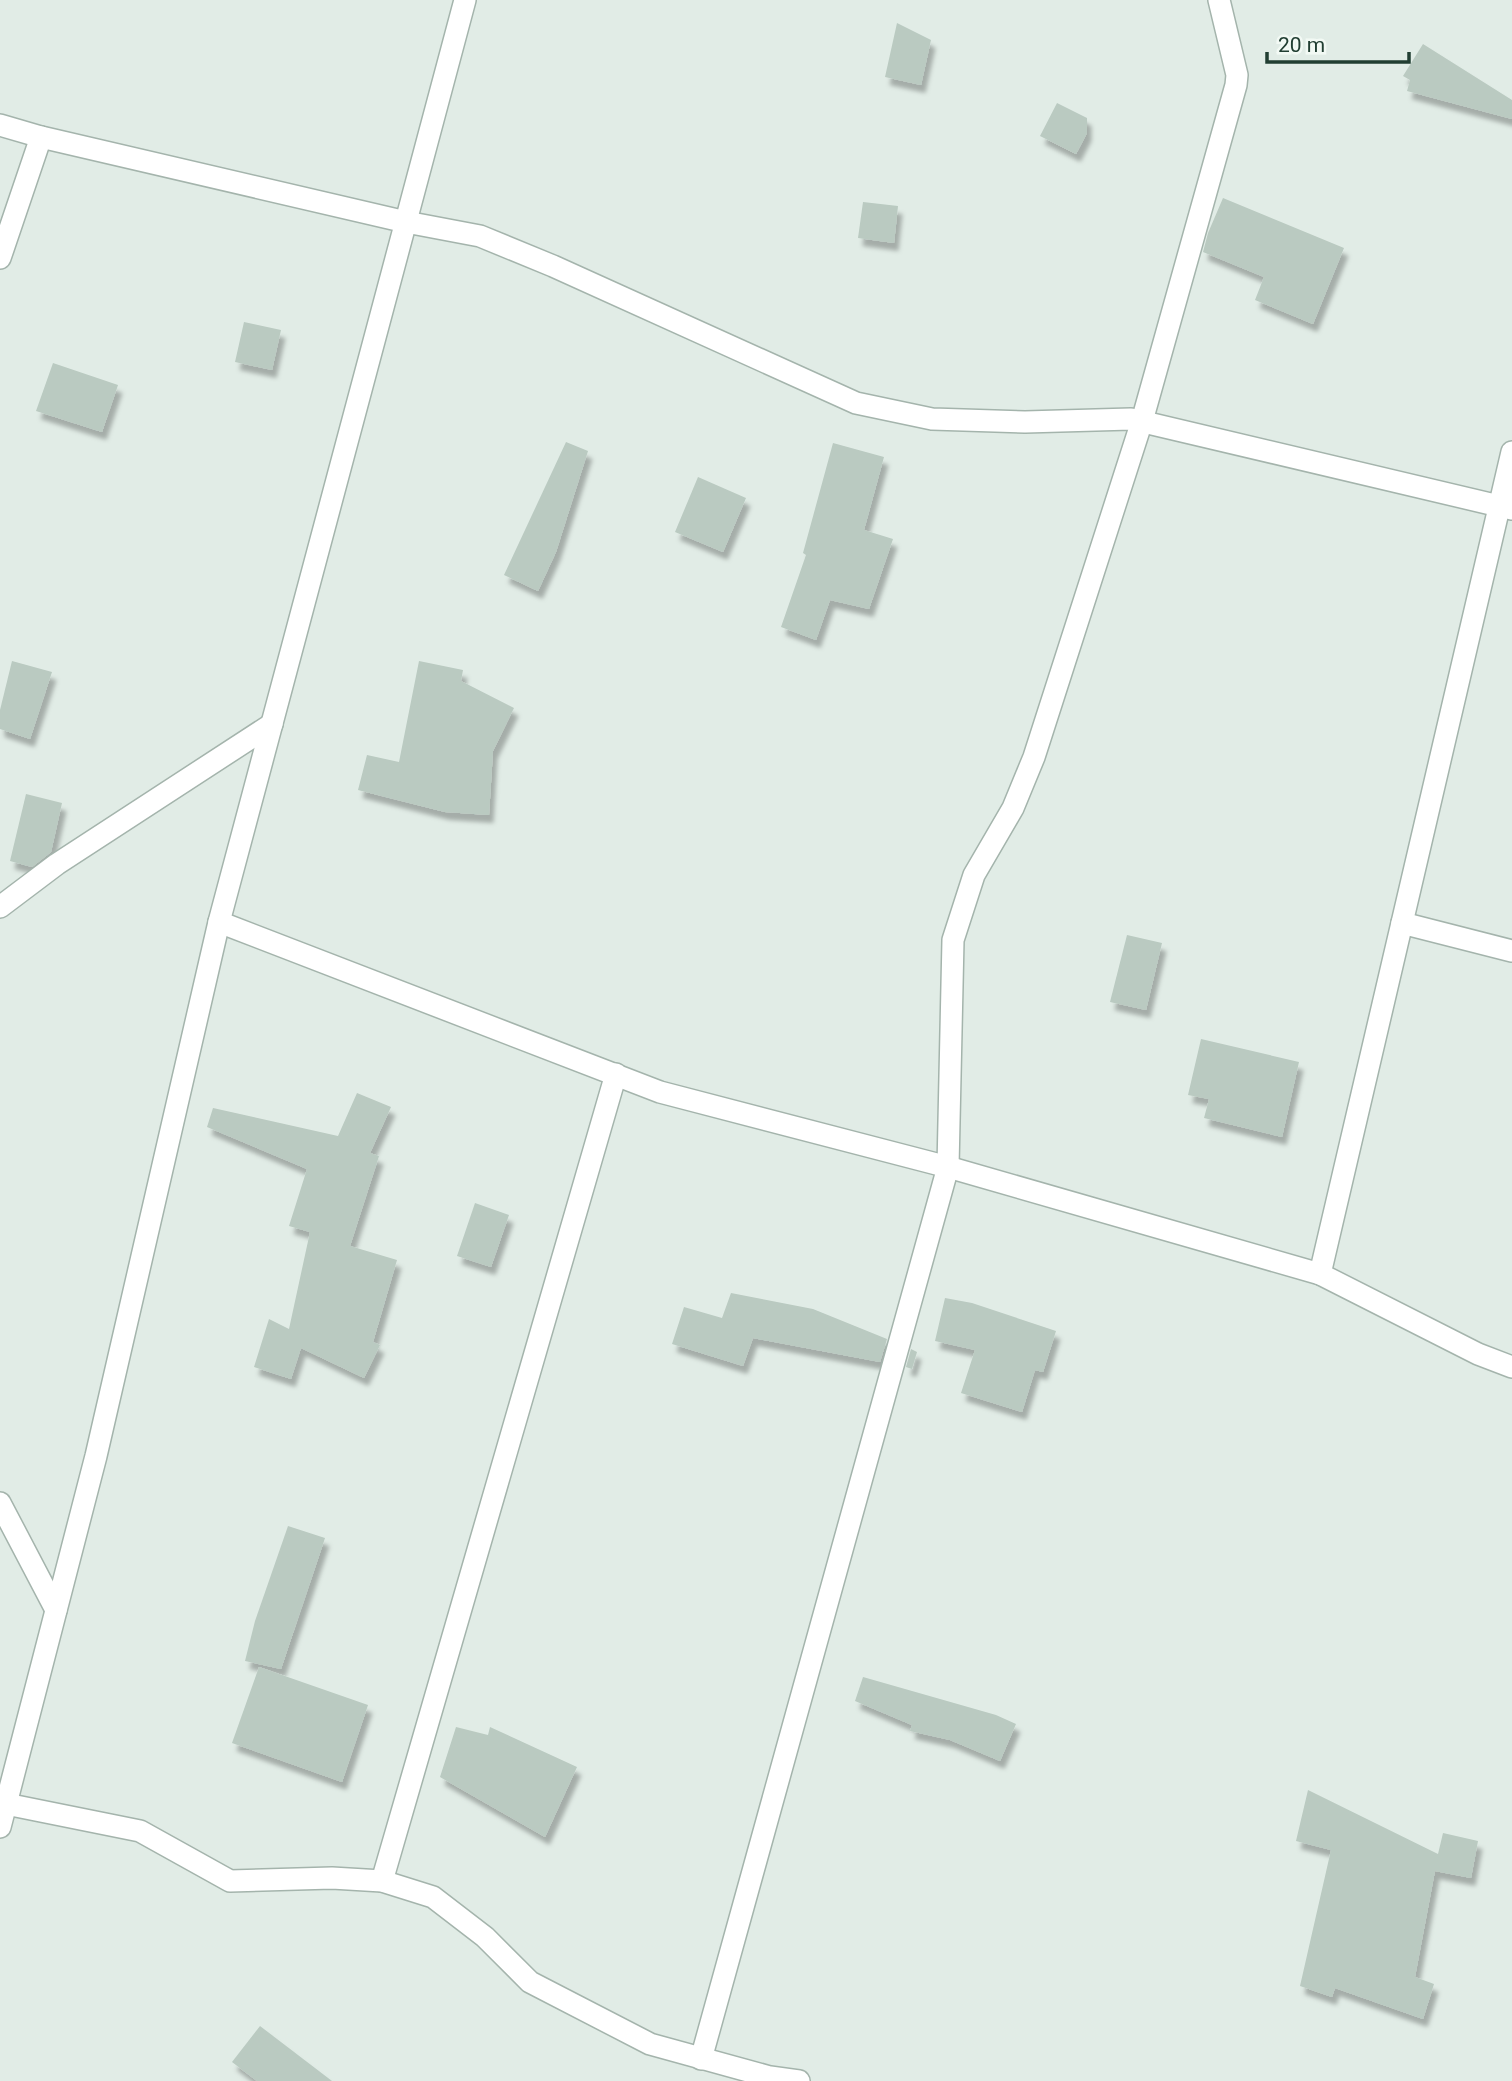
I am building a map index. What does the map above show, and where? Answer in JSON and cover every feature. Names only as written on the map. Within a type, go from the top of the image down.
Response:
[{"type":"street","points":[[0,1827],[96,1456],[219,922],[465,0]]},
{"type":"street","points":[[701,2059],[948,1167],[953,940],[974,875],[1013,808],[1034,757],[1142,421],[1236,85],[1237,75],[1219,0]]},
{"type":"street","points":[[0,125],[41,137],[406,222],[480,236],[565,271],[856,403],[932,419],[1025,422],[1131,419],[1506,507]]},
{"type":"street","points":[[0,258],[41,137]]},
{"type":"street","points":[[1320,1274],[1402,923],[1506,507],[1512,453]]},
{"type":"street","points":[[0,907],[57,864],[272,724]]},
{"type":"street","points":[[219,922],[660,1091],[948,1167],[1320,1274],[1478,1354],[1512,1367]]},
{"type":"street","points":[[1402,923],[1512,951]]},
{"type":"street","points":[[382,1881],[616,1074]]},
{"type":"street","points":[[0,1503],[56,1610]]},
{"type":"street","points":[[6,1804],[139,1831],[230,1881],[331,1878],[382,1881],[433,1898],[485,1937],[530,1982],[650,2044],[769,2077],[799,2081]]},
{"type":"building","points":[[897,23],[931,40],[921,85],[885,77]]},
{"type":"building","points":[[1423,44],[1512,100],[1512,119],[1407,91],[1410,80],[1403,76]]},
{"type":"building","points":[[1057,103],[1087,118],[1087,133],[1076,154],[1040,136]]},
{"type":"building","points":[[1223,198],[1344,248],[1313,324],[1255,300],[1264,277],[1203,252]]},
{"type":"building","points":[[863,202],[898,206],[894,243],[858,238]]},
{"type":"building","points":[[244,322],[281,330],[272,370],[235,362]]},
{"type":"building","points":[[53,363],[118,385],[102,432],[36,411]]},
{"type":"building","points":[[566,442],[588,451],[556,552],[538,591],[504,575]]},
{"type":"building","points":[[833,443],[884,457],[864,530],[893,539],[869,609],[830,600],[816,640],[781,627],[806,555],[803,553]]},
{"type":"building","points":[[698,477],[746,498],[723,552],[675,532]]},
{"type":"building","points":[[12,661],[52,672],[30,739],[0,729],[0,710]]},
{"type":"building","points":[[419,661],[463,670],[461,681],[514,708],[493,751],[489,815],[445,812],[358,790],[367,755],[399,762]]},
{"type":"building","points":[[26,794],[62,803],[51,852],[32,867],[10,861]]},
{"type":"building","points":[[1127,935],[1162,943],[1146,1010],[1110,1002]]},
{"type":"building","points":[[1201,1039],[1299,1062],[1282,1137],[1204,1118],[1209,1099],[1188,1095]]},
{"type":"building","points":[[357,1093],[391,1107],[370,1153],[379,1156],[350,1246],[397,1260],[373,1342],[380,1345],[364,1378],[301,1348],[291,1379],[254,1367],[269,1319],[289,1329],[310,1232],[289,1226],[307,1169],[207,1127],[213,1108],[338,1136]]},
{"type":"building","points":[[475,1203],[509,1215],[491,1267],[457,1256]]},
{"type":"building","points":[[731,1293],[813,1309],[887,1339],[880,1362],[753,1338],[743,1366],[672,1344],[684,1307],[722,1318]]},
{"type":"building","points":[[945,1298],[972,1303],[1056,1331],[1043,1372],[1035,1370],[1022,1412],[961,1393],[975,1350],[935,1341]]},
{"type":"building","points":[[911,1349],[917,1352],[912,1369],[906,1367]]},
{"type":"building","points":[[288,1526],[325,1538],[281,1669],[245,1661],[255,1621]]},
{"type":"building","points":[[259,1667],[368,1705],[342,1782],[232,1743]]},
{"type":"building","points":[[863,1677],[996,1715],[1016,1724],[1000,1761],[950,1740],[910,1731],[912,1725],[855,1701]]},
{"type":"building","points":[[456,1727],[488,1735],[490,1727],[577,1767],[545,1837],[440,1777]]},
{"type":"building","points":[[1308,1790],[1438,1854],[1443,1833],[1478,1841],[1471,1878],[1435,1871],[1415,1977],[1434,1984],[1423,2019],[1335,1988],[1332,1997],[1300,1986],[1331,1850],[1296,1841]]},
{"type":"building","points":[[260,2026],[332,2081],[257,2081],[232,2062]]}]
